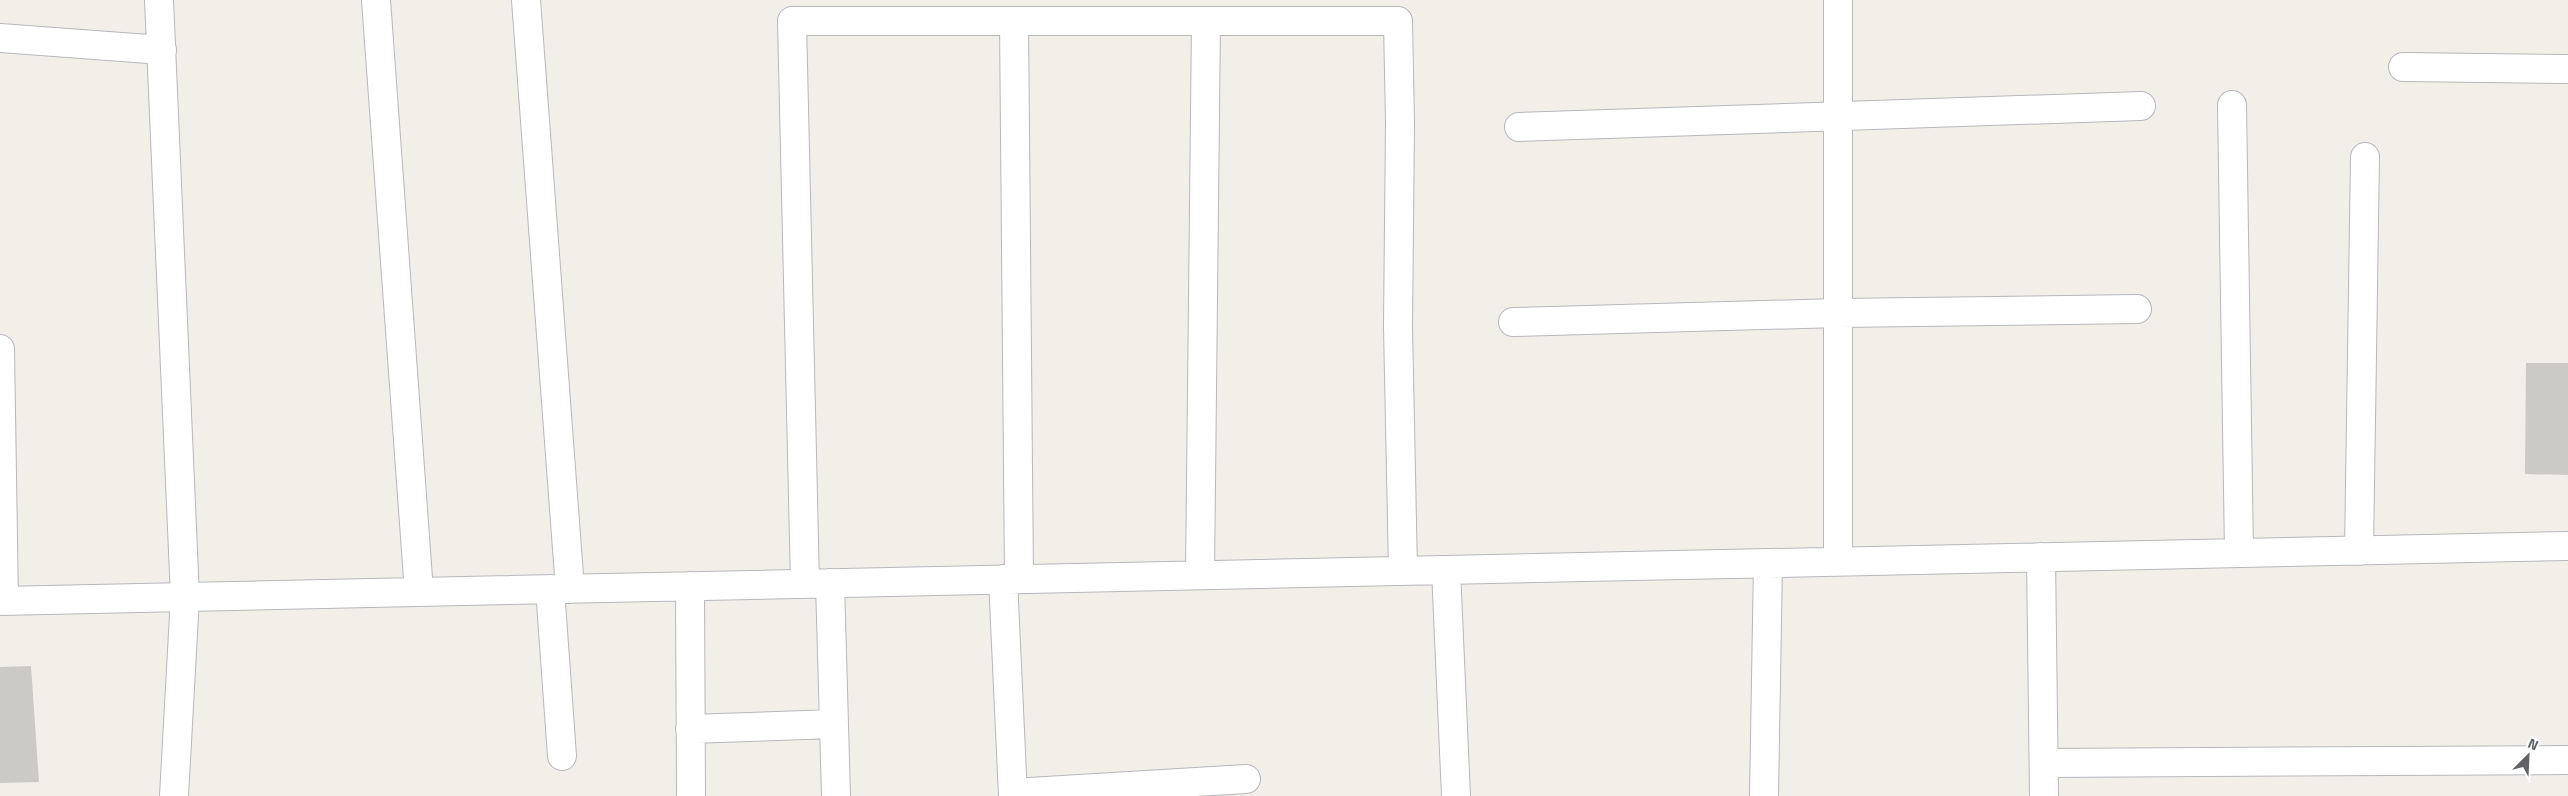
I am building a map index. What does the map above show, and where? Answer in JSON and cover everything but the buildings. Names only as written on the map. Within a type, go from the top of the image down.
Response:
[{"type":"street","points":[[159,0],[186,597],[174,796]]},
{"type":"street","points":[[376,0],[419,592]]},
{"type":"street","points":[[526,0],[560,589],[562,756]]},
{"type":"street","points":[[1838,0],[1838,561]]},
{"type":"street","points":[[836,796],[834,724],[818,584],[792,21],[1398,21],[1400,123],[1398,326],[1403,571]]},
{"type":"street","points":[[1014,21],[1011,579],[1013,795],[1246,779]]},
{"type":"street","points":[[1200,575],[1206,21]]},
{"type":"street","points":[[0,38],[162,50]]},
{"type":"street","points":[[2403,67],[2568,69]]},
{"type":"street","points":[[2232,105],[2239,553]]},
{"type":"street","points":[[1519,127],[2141,106]]},
{"type":"street","points":[[2359,550],[2365,157]]},
{"type":"street","points":[[1514,322],[1838,312],[2137,309]]},
{"type":"street","points":[[0,349],[2,601],[2568,546]]},
{"type":"street","points":[[2042,558],[2044,796]]},
{"type":"street","points":[[1764,796],[1768,563]]},
{"type":"street","points":[[1446,570],[1456,796]]},
{"type":"street","points":[[690,586],[692,796]]},
{"type":"street","points":[[690,729],[834,724]]},
{"type":"street","points":[[2044,763],[2568,760]]}]
